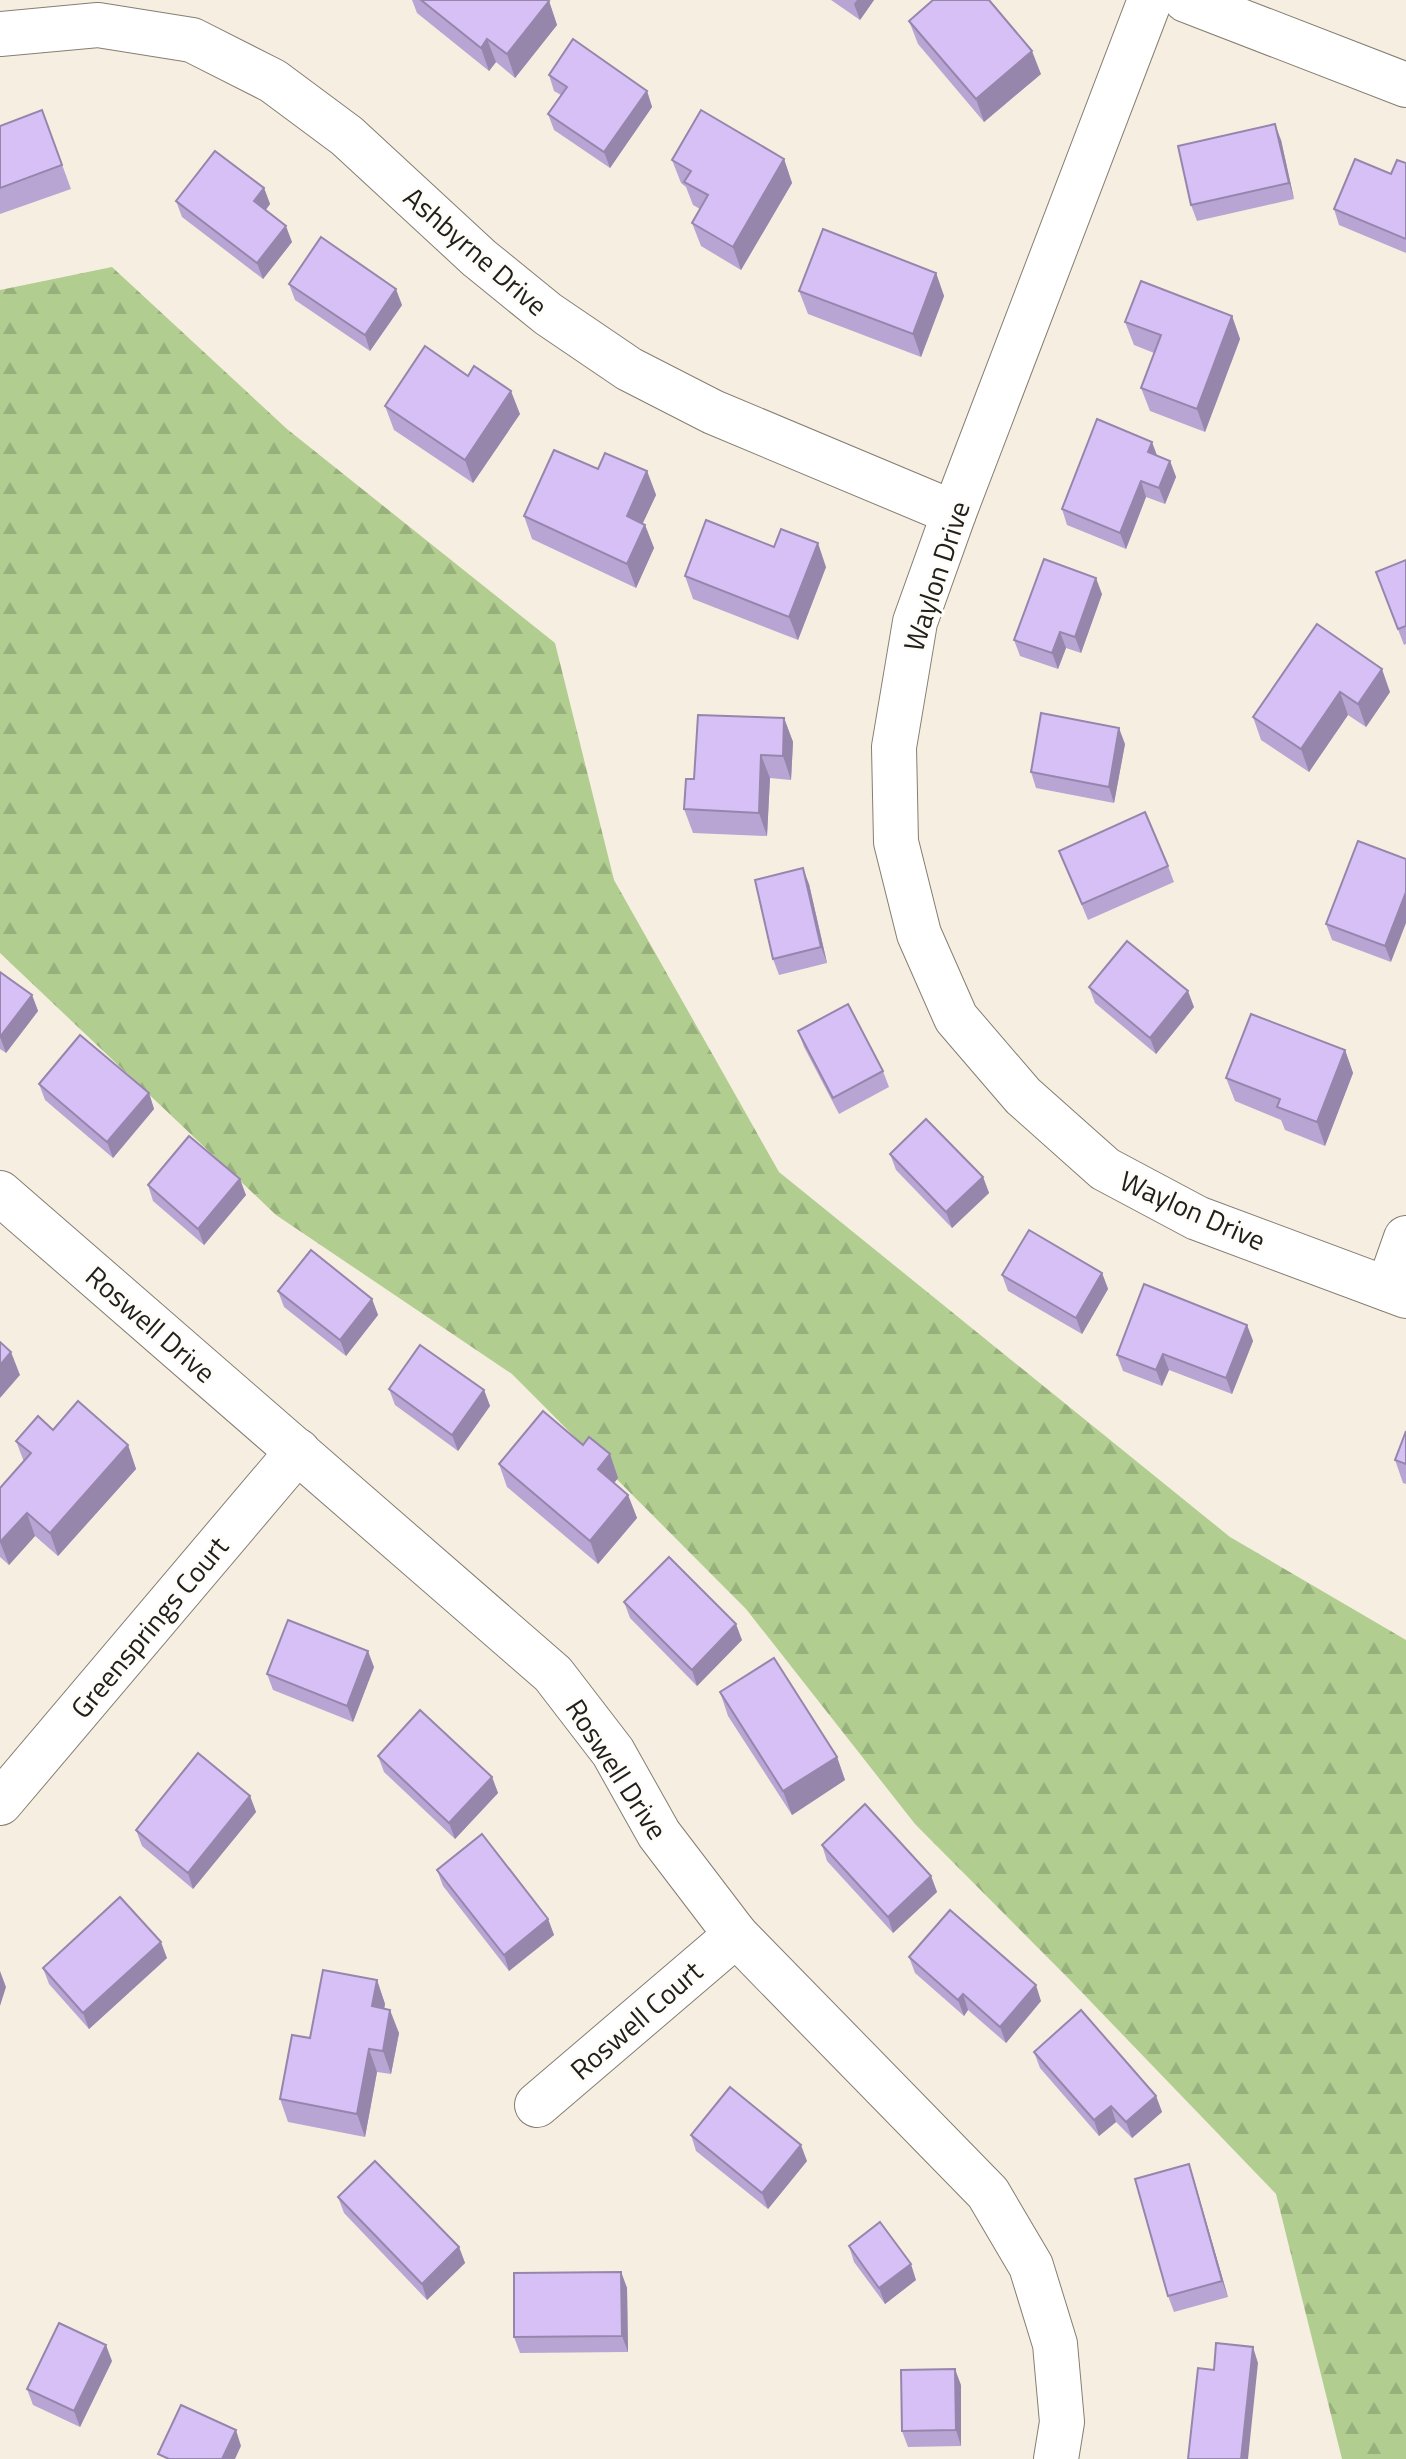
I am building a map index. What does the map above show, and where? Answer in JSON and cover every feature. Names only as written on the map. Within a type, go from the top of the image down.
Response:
[{"type":"street","name":"Waylon Drive","points":[[1150,0],[915,622],[894,747],[896,842],[919,934],[956,1018],[1023,1096],[1105,1169],[1197,1218],[1397,1293]]},
{"type":"street","points":[[1186,0],[1406,85]]},
{"type":"street","name":"Ashbyrne Drive","points":[[0,34],[98,25],[192,40],[246,67],[273,81],[347,136],[479,258],[548,314],[629,369],[713,412],[954,513]]},
{"type":"street","name":"Roswell Drive","points":[[0,1193],[553,1674],[613,1752],[659,1834],[736,1935],[988,2193],[1031,2266],[1055,2344],[1062,2422],[1056,2459]]},
{"type":"street","points":[[1397,1293],[1406,1238]]},
{"type":"street","name":"Greensprings Court","points":[[0,1803],[298,1451]]},
{"type":"street","name":"Roswell Court","points":[[537,2105],[736,1935]]},
{"type":"green space","points":[[112,267],[287,429],[555,643],[614,880],[779,1172],[1230,1537],[1406,1640],[1406,2459],[1342,2459],[1276,2194],[915,1824],[746,1609],[512,1374],[276,1215],[0,953],[0,290]]},
{"type":"building","points":[[421,0],[549,1],[507,54],[487,39],[481,48]]},
{"type":"building","points":[[933,0],[989,0],[1032,51],[976,99],[909,21]]},
{"type":"building","points":[[573,39],[647,91],[604,152],[548,114],[567,87],[549,75]]},
{"type":"building","points":[[42,110],[62,165],[0,188],[0,126]]},
{"type":"building","points":[[701,110],[784,159],[733,247],[692,223],[708,195],[684,182],[691,171],[672,160]]},
{"type":"building","points":[[1275,124],[1289,183],[1191,205],[1178,146]]},
{"type":"building","points":[[215,151],[264,188],[254,201],[286,226],[257,263],[176,201]]},
{"type":"building","points":[[1355,159],[1391,174],[1397,160],[1406,163],[1406,239],[1334,209]]},
{"type":"building","points":[[823,229],[936,273],[913,334],[799,291]]},
{"type":"building","points":[[321,237],[396,289],[365,335],[289,284]]},
{"type":"building","points":[[1141,281],[1232,316],[1197,409],[1141,388],[1161,335],[1125,322]]},
{"type":"building","points":[[425,346],[468,376],[474,366],[511,391],[465,460],[385,406]]},
{"type":"building","points":[[1097,419],[1152,442],[1148,452],[1170,461],[1159,488],[1141,481],[1120,533],[1062,509]]},
{"type":"building","points":[[554,450],[598,469],[605,453],[647,471],[627,516],[645,525],[627,564],[524,516]]},
{"type":"building","points":[[706,520],[774,547],[781,529],[818,543],[789,617],[685,576]]},
{"type":"building","points":[[1044,559],[1096,578],[1075,637],[1060,632],[1052,653],[1014,640]]},
{"type":"building","points":[[1406,560],[1406,626],[1398,629],[1376,572]]},
{"type":"building","points":[[1317,624],[1382,669],[1358,704],[1340,692],[1301,749],[1253,717]]},
{"type":"building","points":[[1041,713],[1119,728],[1109,787],[1031,772]]},
{"type":"building","points":[[698,715],[784,718],[783,756],[761,755],[759,813],[684,809],[686,779],[694,779]]},
{"type":"building","points":[[1145,812],[1168,866],[1082,904],[1059,851]]},
{"type":"building","points":[[1358,841],[1406,859],[1406,892],[1385,946],[1326,924]]},
{"type":"building","points":[[803,868],[821,947],[773,959],[755,880]]},
{"type":"building","points":[[1127,941],[1188,991],[1150,1038],[1089,987]]},
{"type":"building","points":[[0,972],[32,995],[0,1037]]},
{"type":"building","points":[[848,1004],[883,1071],[833,1098],[798,1031]]},
{"type":"building","points":[[1251,1014],[1345,1050],[1317,1122],[1277,1107],[1280,1099],[1226,1078]]},
{"type":"building","points":[[80,1035],[149,1093],[107,1142],[39,1084]]},
{"type":"building","points":[[926,1119],[983,1177],[946,1212],[890,1154]]},
{"type":"building","points":[[189,1136],[240,1179],[198,1229],[148,1185]]},
{"type":"building","points":[[1029,1230],[1102,1273],[1076,1318],[1002,1275]]},
{"type":"building","points":[[311,1250],[372,1299],[340,1340],[278,1291]]},
{"type":"building","points":[[1144,1284],[1247,1325],[1226,1378],[1163,1354],[1156,1370],[1117,1355]]},
{"type":"building","points":[[0,1342],[11,1352],[0,1365]]},
{"type":"building","points":[[420,1345],[484,1390],[452,1435],[389,1389]]},
{"type":"building","points":[[78,1401],[128,1445],[50,1533],[27,1513],[0,1542],[0,1488],[31,1453],[16,1441],[38,1416],[53,1430]]},
{"type":"building","points":[[543,1411],[583,1445],[589,1437],[610,1454],[598,1469],[628,1495],[590,1541],[499,1464]]},
{"type":"building","points":[[1406,1431],[1406,1464],[1395,1460]]},
{"type":"building","points":[[669,1557],[736,1624],[692,1670],[624,1602]]},
{"type":"building","points":[[288,1620],[368,1651],[347,1706],[267,1674]]},
{"type":"building","points":[[774,1658],[837,1757],[783,1791],[720,1692]]},
{"type":"building","points":[[420,1710],[492,1777],[449,1823],[378,1756]]},
{"type":"building","points":[[198,1753],[250,1796],[188,1873],[136,1830]]},
{"type":"building","points":[[865,1804],[931,1876],[888,1917],[822,1845]]},
{"type":"building","points":[[482,1834],[548,1919],[504,1955],[437,1870]]},
{"type":"building","points":[[120,1897],[161,1942],[83,2013],[43,1968]]},
{"type":"building","points":[[950,1910],[1036,1985],[1000,2027],[963,1994],[958,2000],[909,1957]]},
{"type":"building","points":[[323,1970],[377,1980],[372,2006],[390,2010],[383,2051],[369,2049],[357,2114],[280,2099],[292,2035],[310,2038]]},
{"type":"building","points":[[1081,2010],[1156,2096],[1126,2122],[1111,2106],[1094,2120],[1034,2052]]},
{"type":"building","points":[[730,2087],[801,2145],[762,2193],[691,2135]]},
{"type":"building","points":[[375,2161],[459,2247],[422,2284],[338,2197]]},
{"type":"building","points":[[1189,2164],[1222,2281],[1168,2296],[1135,2179]]},
{"type":"building","points":[[880,2222],[911,2264],[879,2288],[849,2246]]},
{"type":"building","points":[[621,2272],[622,2336],[514,2337],[514,2273]]},
{"type":"building","points":[[59,2323],[106,2345],[74,2411],[27,2389]]},
{"type":"building","points":[[1216,2343],[1253,2347],[1241,2459],[1188,2459],[1198,2368],[1214,2370]]},
{"type":"building","points":[[955,2369],[956,2430],[902,2431],[901,2370]]},
{"type":"building","points":[[181,2405],[236,2430],[222,2459],[169,2459],[158,2454]]}]
